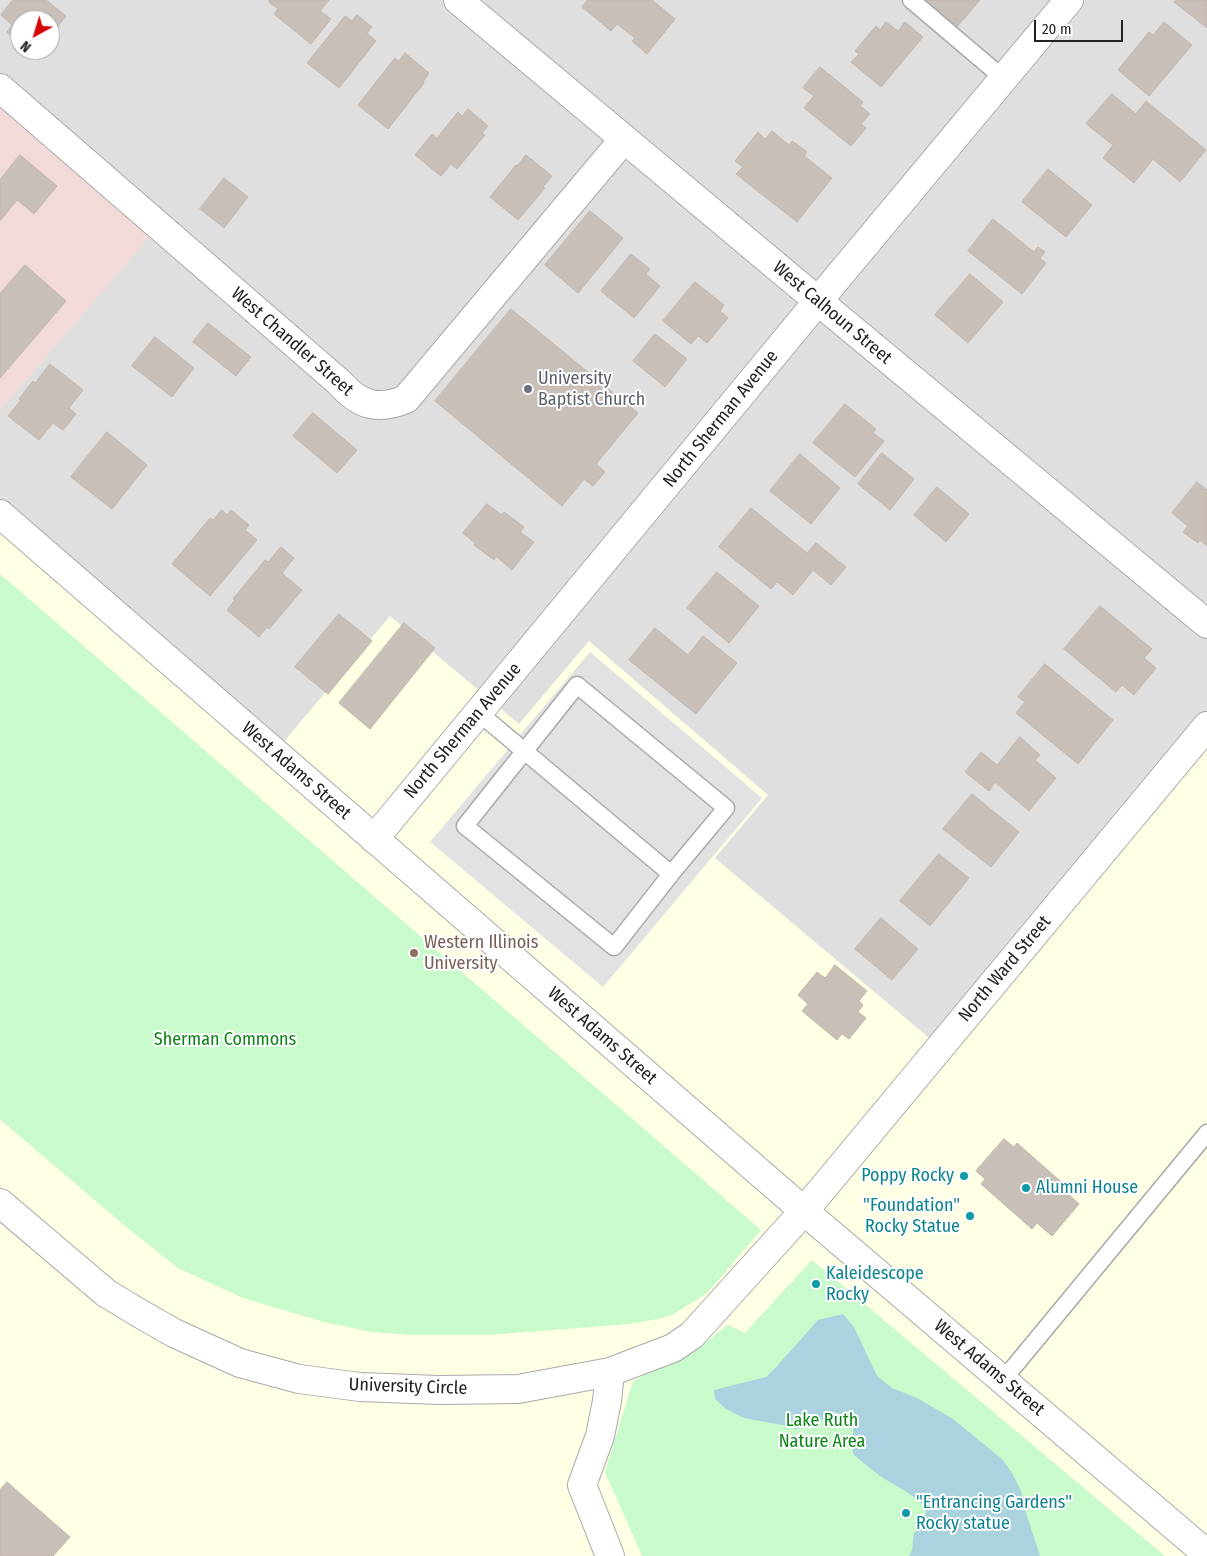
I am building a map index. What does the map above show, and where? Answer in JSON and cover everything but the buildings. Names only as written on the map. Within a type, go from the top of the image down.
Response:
[{"type":"street","name":"North Sherman Avenue","points":[[374,839],[1069,0]]},
{"type":"street","name":"West Calhoun Street","points":[[465,2],[624,139],[1207,624]]},
{"type":"street","name":"West Chandler Street","points":[[0,88],[340,383],[348,392],[364,402],[382,405],[394,404],[406,399],[624,139]]},
{"type":"street","name":"West Adams Street","points":[[0,514],[804,1211],[1207,1554]]},
{"type":"street","name":"North Ward Street","points":[[804,1211],[1207,726]]},
{"type":"street","name":"University Circle","points":[[0,1202],[106,1293],[174,1333],[240,1363],[299,1379],[360,1387],[439,1390],[518,1389],[610,1372],[673,1348],[692,1335],[804,1211]]},
{"type":"street","points":[[610,1372],[607,1401],[600,1436],[582,1485],[610,1556]]},
{"type":"lane","points":[[911,0],[1004,78]]},
{"type":"lane","points":[[577,685],[726,808],[671,874],[614,946],[465,826],[577,685]]},
{"type":"lane","points":[[479,713],[671,874]]},
{"type":"lane","points":[[1003,1380],[1207,1133]]},
{"type":"shaded area","points":[[0,0],[1207,0],[1207,1101],[804,1211],[0,514],[0,410],[158,226],[0,88]]},
{"type":"shaded area","points":[[0,88],[159,226],[0,410]]},
{"type":"shaded area","name":"Western Illinois University","points":[[0,514],[275,752],[390,616],[519,724],[589,641],[768,795],[715,858],[940,1047],[1207,727],[1207,1556],[0,1556]]},
{"type":"shaded area","points":[[590,652],[762,798],[603,987],[430,842]]},
{"type":"green space","name":"Sherman Commons","points":[[0,574],[761,1230],[708,1292],[674,1314],[658,1319],[629,1324],[489,1335],[411,1335],[372,1332],[324,1322],[243,1298],[178,1268],[130,1230],[2,1121],[0,1118]]},
{"type":"green space","name":"Lake Ruth Nature Area","points":[[812,1260],[1165,1556],[642,1556],[605,1472],[633,1381],[698,1348],[728,1325],[745,1333]]},
{"type":"water","points":[[843,1314],[854,1327],[877,1376],[892,1388],[917,1398],[953,1419],[1003,1460],[1021,1491],[1040,1556],[909,1556],[912,1550],[914,1535],[924,1519],[926,1509],[912,1496],[881,1476],[854,1455],[852,1420],[834,1412],[825,1419],[796,1429],[744,1418],[726,1409],[715,1399],[714,1390],[766,1377],[818,1320]]},
{"type":"place","name":"University Baptist Church","points":[[528,389]]},
{"type":"place","name":"Western Illinois University","points":[[414,953]]},
{"type":"place","name":"Poppy Rocky","points":[[964,1176]]},
{"type":"place","name":"Alumni House","points":[[1026,1188]]},
{"type":"place","name":"\"Foundation\" Rocky Statue","points":[[970,1216]]},
{"type":"place","name":"Kaleidescope Rocky","points":[[816,1284]]},
{"type":"place","name":"\"Entrancing Gardens\" Rocky statue","points":[[906,1513]]}]
